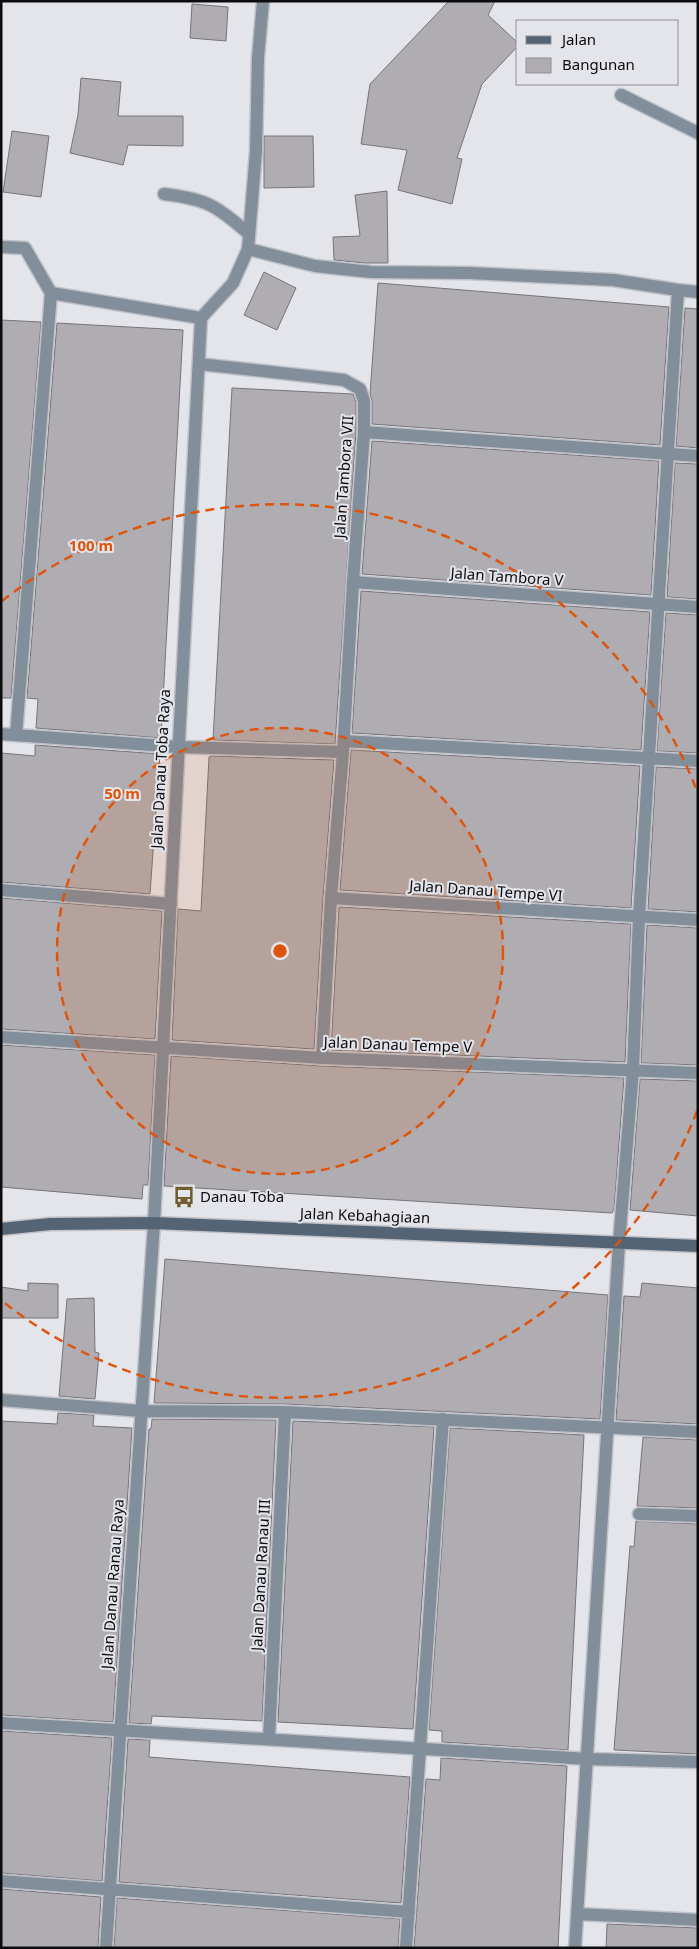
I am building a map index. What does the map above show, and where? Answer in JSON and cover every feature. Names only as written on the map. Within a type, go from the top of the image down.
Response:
[{"type":"street","points":[[50,293],[201,318],[233,283],[248,249],[256,151],[258,58],[263,1]]},
{"type":"street","points":[[621,95],[698,134]]},
{"type":"street","points":[[164,194],[186,196],[212,205],[249,234]]},
{"type":"street","points":[[1,246],[25,248],[50,293],[16,735]]},
{"type":"street","points":[[248,249],[315,266],[371,272],[469,273],[612,280],[698,292]]},
{"type":"street","points":[[575,1948],[619,1243],[633,1070],[639,917],[678,290]]},
{"type":"street","name":"Jalan Danau Toba Raya","points":[[154,1223],[201,318]]},
{"type":"street","name":"Jalan Tambora VII","points":[[199,364],[344,380],[360,389],[364,401],[364,432],[344,746],[331,898],[322,1058]]},
{"type":"street","points":[[364,432],[698,456]]},
{"type":"street","name":"Jalan Tambora V","points":[[353,582],[698,607]]},
{"type":"street","points":[[1,734],[179,747],[344,746],[649,757],[698,761]]},
{"type":"street","points":[[1,890],[170,904]]},
{"type":"street","name":"Jalan Danau Tempe VI","points":[[331,898],[698,920]]},
{"type":"street","name":"Jalan Danau Tempe V","points":[[1,1037],[322,1058],[698,1073]]},
{"type":"street","name":"Jalan Kebahagiaan","points":[[1,1230],[50,1224],[154,1223],[698,1246]]},
{"type":"street","name":"Jalan Danau Ranau Raya","points":[[106,1948],[154,1223]]},
{"type":"street","points":[[1,1400],[141,1411],[285,1412],[698,1432]]},
{"type":"street","name":"Jalan Danau Ranau III","points":[[269,1739],[285,1412]]},
{"type":"street","points":[[406,1948],[443,1419]]},
{"type":"street","points":[[639,1514],[698,1516]]},
{"type":"street","points":[[1,1723],[588,1759],[698,1762]]},
{"type":"street","points":[[1,1881],[408,1912]]},
{"type":"street","points":[[578,1914],[698,1920]]},
{"type":"building","points":[[449,1],[495,1],[488,15],[516,41],[516,48],[482,84],[457,158],[462,159],[452,204],[398,190],[407,150],[361,144],[370,84]]},
{"type":"building","points":[[192,4],[228,7],[226,41],[190,38]]},
{"type":"building","points":[[81,78],[121,82],[118,116],[183,116],[183,146],[128,145],[123,165],[70,153],[78,115]]},
{"type":"building","points":[[12,131],[49,136],[41,197],[3,192]]},
{"type":"building","points":[[264,136],[313,136],[314,187],[264,188]]},
{"type":"building","points":[[387,191],[388,263],[334,260],[333,237],[360,236],[355,195]]},
{"type":"building","points":[[264,272],[296,288],[277,330],[244,315]]},
{"type":"building","points":[[378,283],[669,307],[660,445],[372,424],[372,401],[370,394]]},
{"type":"building","points":[[685,308],[698,309],[698,448],[676,446]]},
{"type":"building","points":[[1,320],[41,322],[11,698],[1,698]]},
{"type":"building","points":[[57,323],[183,330],[161,738],[36,728],[38,699],[27,698]]},
{"type":"building","points":[[232,388],[353,394],[356,402],[356,432],[335,744],[213,740]]},
{"type":"building","points":[[372,441],[659,461],[651,595],[362,574]]},
{"type":"building","points":[[675,463],[698,464],[698,599],[667,597]]},
{"type":"building","points":[[361,591],[650,612],[641,750],[352,733]]},
{"type":"building","points":[[666,613],[698,615],[698,753],[657,751]]},
{"type":"building","points":[[35,745],[160,754],[150,894],[1,882],[1,753],[35,756]]},
{"type":"building","points":[[351,750],[640,766],[631,908],[340,890]]},
{"type":"building","points":[[209,757],[334,760],[314,1049],[172,1040],[178,909],[201,911]]},
{"type":"building","points":[[656,767],[698,769],[698,912],[648,909]]},
{"type":"building","points":[[1,898],[162,911],[155,1039],[1,1029]]},
{"type":"building","points":[[339,907],[631,924],[625,1062],[331,1050]]},
{"type":"building","points":[[647,925],[698,928],[698,1065],[641,1063]]},
{"type":"building","points":[[1,1045],[155,1055],[148,1185],[143,1185],[142,1199],[1,1187]]},
{"type":"building","points":[[171,1056],[321,1066],[624,1078],[614,1209],[612,1213],[164,1186]]},
{"type":"building","points":[[640,1079],[698,1081],[698,1216],[630,1210]]},
{"type":"building","points":[[165,1259],[608,1295],[600,1419],[285,1404],[154,1403]]},
{"type":"building","points":[[28,1283],[58,1284],[58,1318],[1,1318],[1,1287],[28,1291]]},
{"type":"building","points":[[642,1283],[698,1288],[698,1424],[616,1420],[624,1296],[640,1297]]},
{"type":"building","points":[[94,1298],[95,1352],[99,1353],[95,1399],[59,1396],[67,1299]]},
{"type":"building","points":[[58,1413],[94,1415],[93,1426],[132,1428],[113,1722],[1,1715],[1,1421],[57,1424]]},
{"type":"building","points":[[152,1419],[276,1420],[262,1721],[152,1716],[151,1724],[129,1723],[149,1429],[151,1429]]},
{"type":"building","points":[[293,1421],[434,1427],[413,1729],[278,1722]]},
{"type":"building","points":[[450,1428],[584,1435],[568,1750],[442,1742],[442,1731],[429,1730]]},
{"type":"building","points":[[643,1437],[698,1440],[698,1508],[637,1506]]},
{"type":"building","points":[[636,1521],[698,1524],[698,1754],[614,1750],[630,1546],[634,1547]]},
{"type":"building","points":[[1,1731],[112,1738],[102,1881],[1,1873]]},
{"type":"building","points":[[128,1739],[150,1740],[149,1757],[410,1777],[401,1903],[119,1882]]},
{"type":"building","points":[[441,1758],[567,1766],[558,1948],[414,1948],[426,1779],[440,1780]]},
{"type":"building","points":[[1,1889],[101,1897],[98,1948],[1,1948]]},
{"type":"building","points":[[117,1898],[400,1919],[398,1948],[114,1948]]},
{"type":"building","points":[[607,1924],[698,1928],[698,1948],[606,1948]]},
{"type":"place","name":"Danau Toba","points":[[184,1197]]}]
